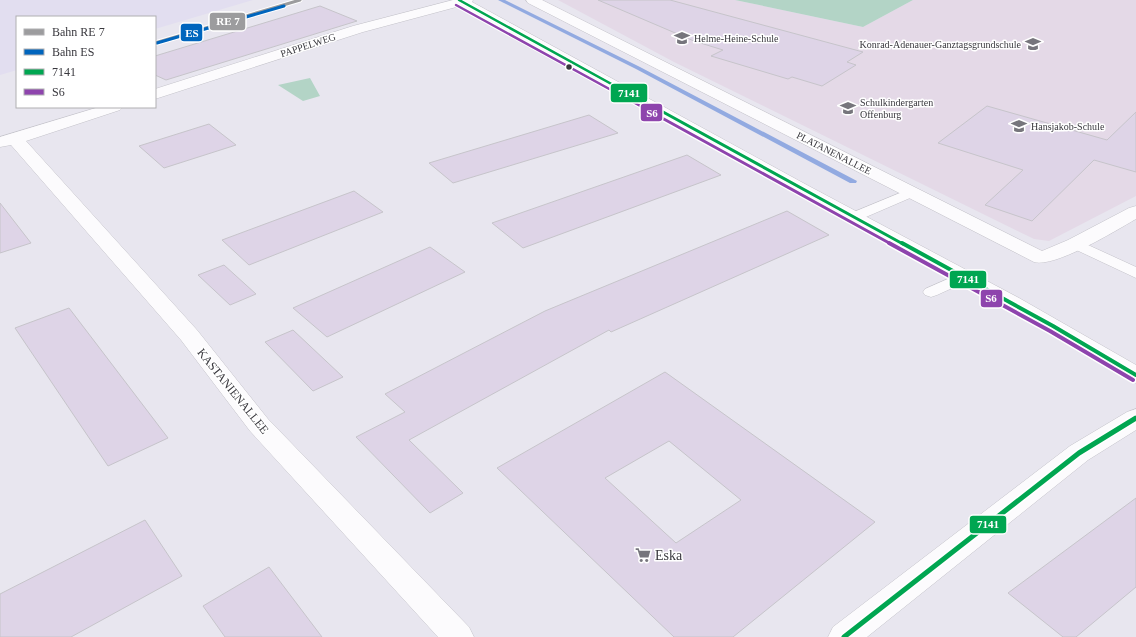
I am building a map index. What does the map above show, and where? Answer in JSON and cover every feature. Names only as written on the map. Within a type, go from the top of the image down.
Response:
[{"type":"street","name":"PLATANENALLEE","points":[[532,0],[1041,258],[1075,244],[1136,212]]},
{"type":"street","name":"PAPPELWEG","points":[[156,94],[358,29],[463,1]]},
{"type":"street","points":[[463,1],[854,217],[966,276],[1093,348],[1136,375]]},
{"type":"street","points":[[8,141],[112,108]]},
{"type":"street","name":"KASTANIENALLEE","points":[[8,141],[188,335],[259,425],[458,637]]},
{"type":"street","points":[[844,637],[1078,453],[1136,418]]},
{"type":"lane","points":[[854,217],[912,192]]},
{"type":"lane","points":[[1075,244],[1136,273]]},
{"type":"lane","points":[[931,292],[966,276]]},
{"type":"shaded area","points":[[0,0],[253,0],[156,29],[156,16],[16,16],[16,70],[0,75]]},
{"type":"shaded area","points":[[558,0],[735,0],[863,27],[913,0],[1136,0],[1136,196],[1049,241],[1034,239],[674,62]]},
{"type":"green space","points":[[735,0],[913,0],[863,27]]},
{"type":"green space","points":[[310,78],[320,96],[303,101],[278,85]]},
{"type":"building","points":[[598,0],[670,0],[863,52],[847,62],[856,65],[822,86],[792,77],[788,79],[711,56],[723,50],[694,41]]},
{"type":"building","points":[[320,6],[357,21],[166,80],[156,75],[156,56]]},
{"type":"building","points":[[987,106],[1107,140],[1136,112],[1136,172],[1094,160],[1032,221],[985,205],[1023,170],[938,143]]},
{"type":"building","points":[[589,115],[618,133],[453,183],[429,163]]},
{"type":"building","points":[[209,124],[236,145],[164,168],[139,146]]},
{"type":"building","points":[[687,155],[721,175],[523,248],[492,223]]},
{"type":"building","points":[[354,191],[383,212],[249,265],[222,240]]},
{"type":"building","points":[[0,203],[31,243],[0,253]]},
{"type":"building","points":[[787,211],[829,235],[611,332],[609,330],[409,440],[463,493],[430,513],[356,437],[405,412],[385,394],[545,311]]},
{"type":"building","points":[[430,247],[465,272],[327,337],[293,308]]},
{"type":"building","points":[[224,265],[256,294],[230,305],[198,275]]},
{"type":"building","points":[[69,308],[168,438],[108,466],[15,328]]},
{"type":"building","points":[[293,330],[343,377],[313,391],[265,342]]},
{"type":"building","points":[[665,372],[875,522],[733,637],[674,637],[497,468]],"holes":[[[669,441],[741,500],[676,543],[605,478]]]},
{"type":"building","points":[[1136,498],[1136,587],[1076,637],[1063,637],[1008,593]]},
{"type":"building","points":[[145,520],[182,576],[71,637],[0,637],[0,594]]},
{"type":"building","points":[[269,567],[322,637],[225,637],[203,606]]},
{"type":"waterway","points":[[501,0],[638,68],[853,181]]},
{"type":"transit line","points":[[156,43],[300,0]]},
{"type":"transit line","name":"7141","points":[[459,0],[545,46],[799,188],[1011,303],[1136,375]]},
{"type":"transit line","name":"S6","points":[[456,5],[542,51],[796,193],[1008,308],[1133,380]]},
{"type":"transit line","name":"7141","points":[[844,637],[1079,453],[1136,418]]},
{"type":"rail line","name":"ES","points":[[157,43],[284,6]]},
{"type":"place","name":"Helme-Heine-Schule","points":[[682,38]]},
{"type":"place","name":"Konrad-Adenauer-Ganztagsgrundschule","points":[[1033,44]]},
{"type":"place","name":"Schulkindergarten Offenburg","points":[[848,108]]},
{"type":"place","name":"Hansjakob-Schule","points":[[1019,126]]},
{"type":"place","name":"Eska","points":[[643,555]]}]
